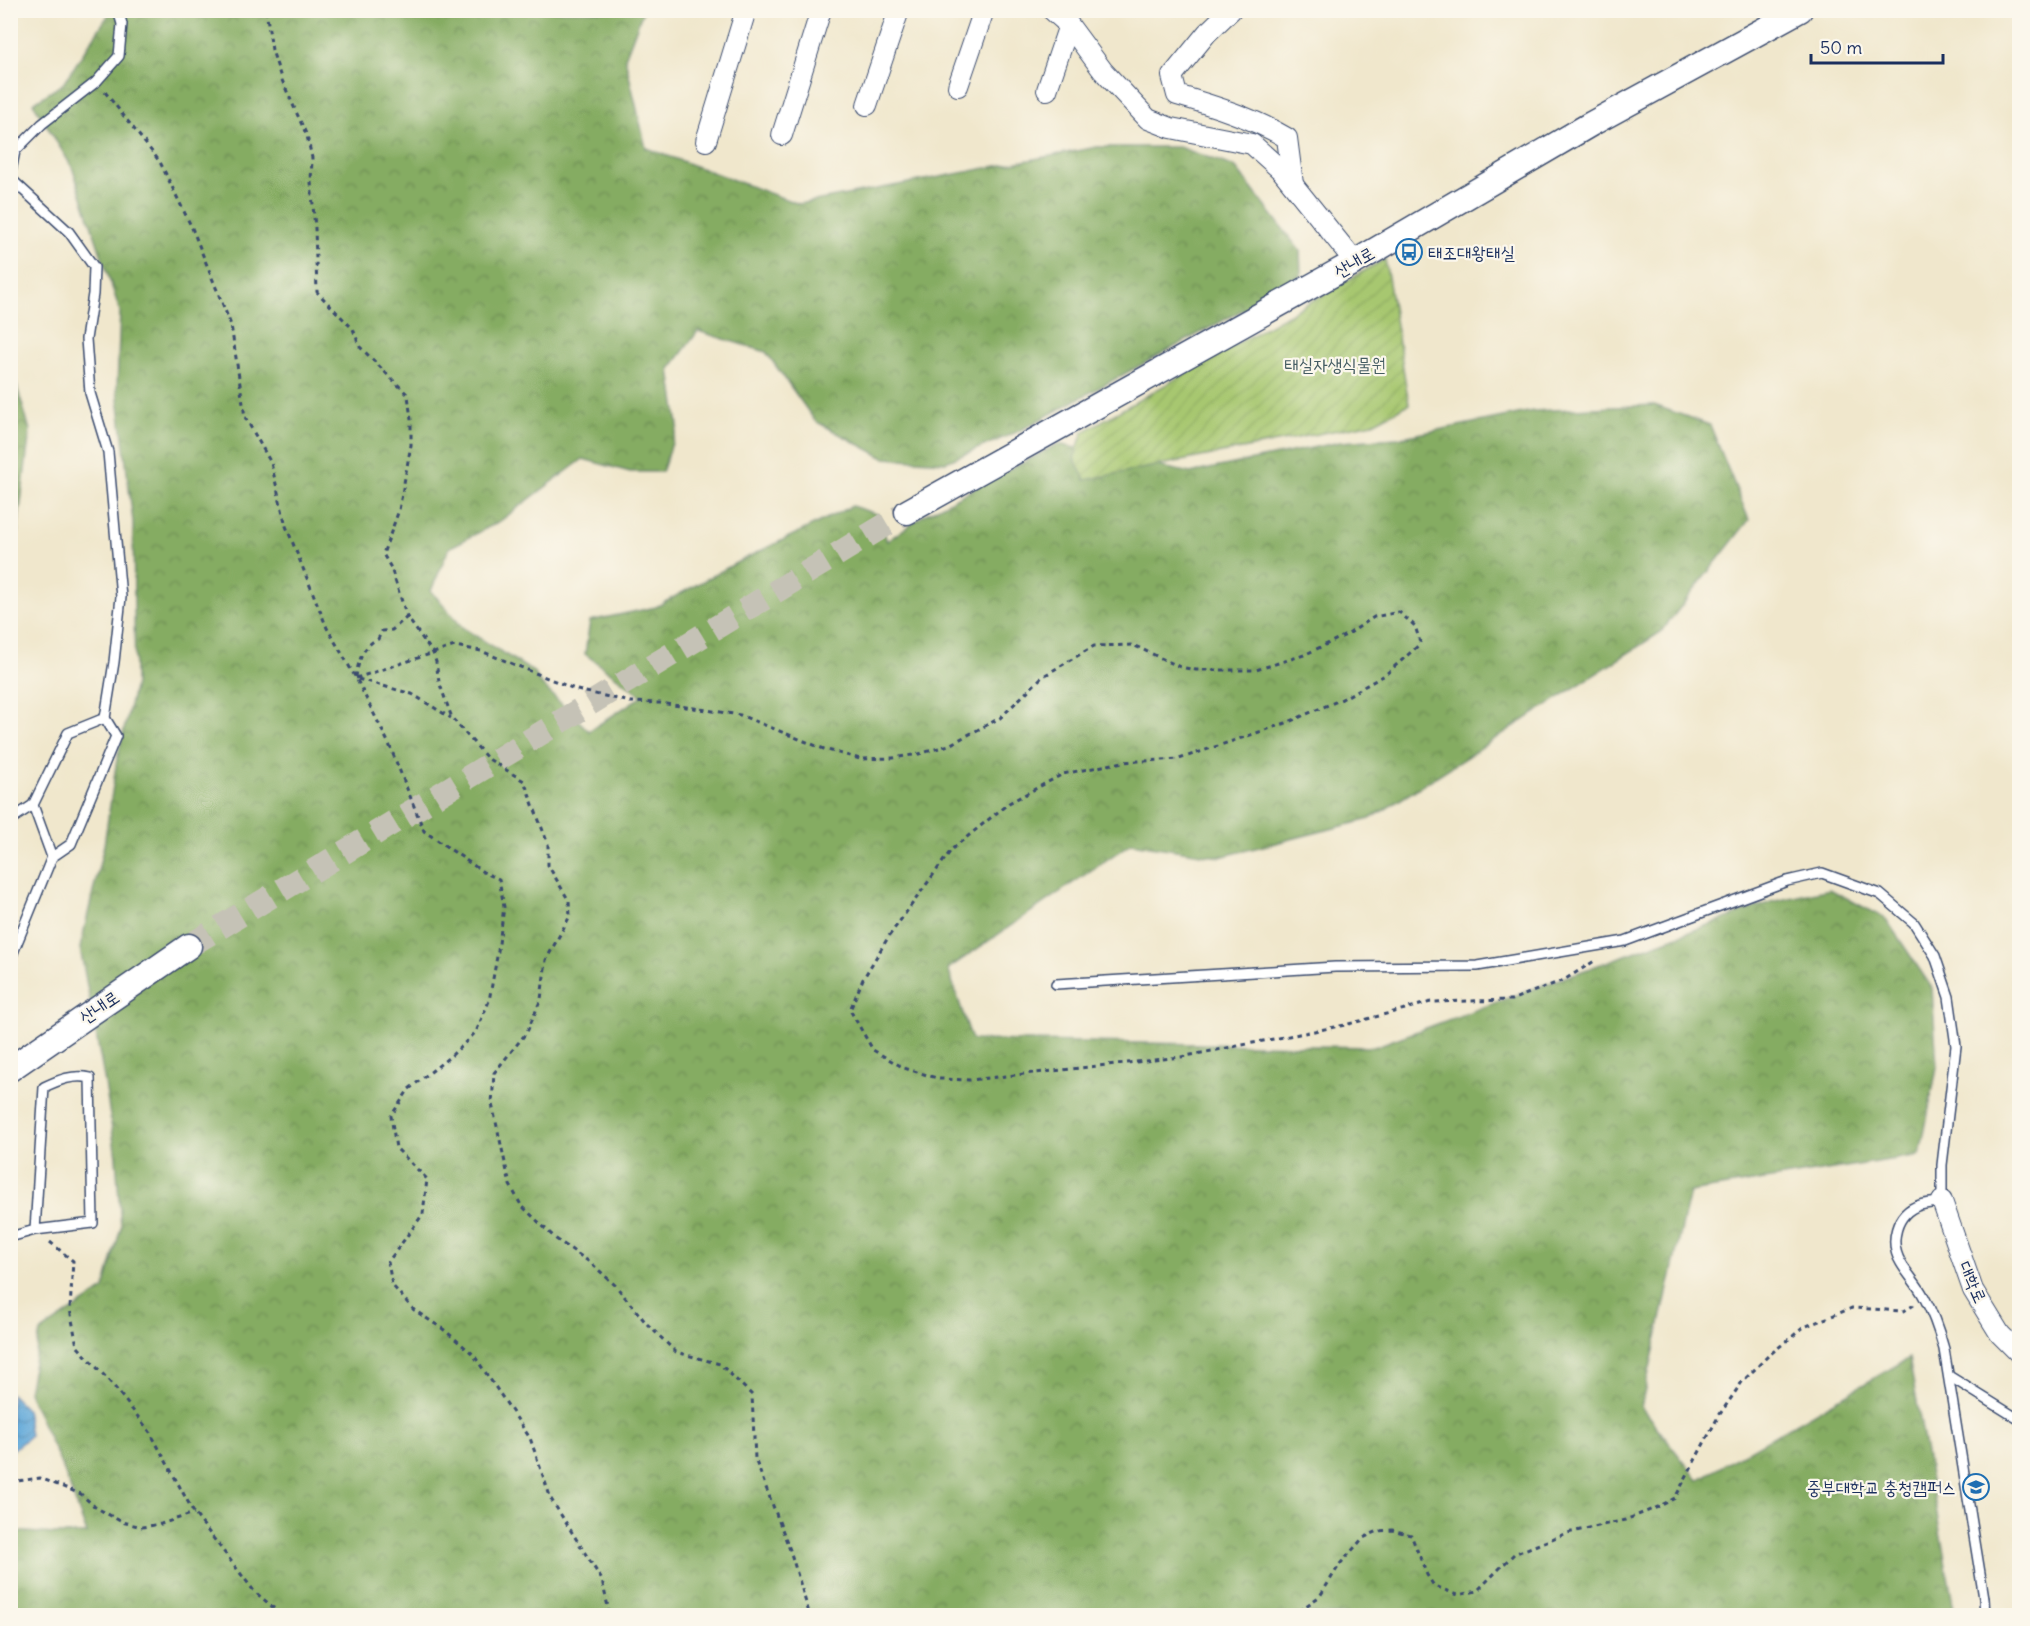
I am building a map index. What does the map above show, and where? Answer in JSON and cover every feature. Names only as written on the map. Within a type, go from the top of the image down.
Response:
[{"type":"street","points":[[706,141],[746,10]]},
{"type":"street","points":[[782,135],[821,10]]},
{"type":"street","points":[[867,105],[899,10]]},
{"type":"street","points":[[958,86],[984,10]]},
{"type":"street","points":[[1052,10],[1069,25],[1103,70],[1148,119],[1171,128],[1252,144],[1282,171],[1355,262]]},
{"type":"street","points":[[1232,10],[1207,33],[1172,76],[1177,95],[1266,126],[1287,138],[1293,184]]},
{"type":"street","name":"산내로","points":[[908,512],[1355,262],[1591,124],[1800,10]]},
{"type":"street","points":[[1047,90],[1069,25]]},
{"type":"street","name":"산내로","points":[[10,1069],[189,946]]},
{"type":"street","name":"대학로","points":[[1942,1201],[1973,1290],[2000,1334],[2019,1354]]},
{"type":"lane","points":[[10,960],[52,857],[71,844],[116,735],[105,718],[121,597],[108,452],[90,393],[86,339],[93,294],[94,267],[69,232],[10,177],[15,151],[42,124],[96,82],[118,56],[122,24],[118,10]]},
{"type":"lane","points":[[10,820],[33,804],[68,733],[105,718]]},
{"type":"lane","points":[[33,804],[52,857]]},
{"type":"lane","points":[[1056,984],[1335,967],[1477,966],[1625,941],[1787,881],[1822,873],[1880,894],[1914,923],[1935,956],[1949,997],[1956,1046],[1942,1165],[1942,1201],[1918,1205],[1907,1213],[1896,1230],[1893,1244],[1900,1262],[1925,1298],[1937,1327],[1949,1376],[1985,1616]]},
{"type":"lane","points":[[10,1237],[35,1230],[93,1223],[90,1078],[79,1076],[59,1080],[44,1087],[35,1230]]},
{"type":"lane","points":[[1949,1376],[2019,1420]]},
{"type":"path","points":[[266,10],[272,50],[281,78],[307,136],[312,158],[310,182],[316,246],[316,292],[353,329],[360,347],[408,395],[411,445],[399,510],[383,554],[391,568],[407,617],[433,653],[438,682],[452,718]]},
{"type":"path","points":[[96,82],[160,162],[192,228],[231,325],[245,417],[271,464],[286,526],[327,628],[356,678],[388,744],[424,831],[483,872],[499,879],[504,907],[489,1001],[476,1032],[452,1055],[409,1089],[391,1116],[396,1148],[427,1179],[423,1214],[388,1262],[392,1285],[414,1310],[443,1329],[473,1354],[531,1438],[551,1499],[602,1580],[610,1616]]},
{"type":"path","points":[[356,678],[455,646],[481,651],[577,690],[631,702],[671,704],[740,715],[824,749],[860,759],[892,758],[919,754],[950,745],[1000,718],[1042,677],[1094,646],[1133,645],[1180,667],[1196,670],[1256,670],[1304,655],[1350,633],[1374,617],[1399,612],[1415,626],[1419,645],[1385,675],[1342,699],[1286,723],[1179,759],[1122,762],[1063,774],[1009,803],[952,849],[889,936],[863,979],[850,1010],[873,1050],[904,1068],[940,1079],[970,1080],[1140,1063],[1345,1025],[1431,1002],[1510,1000],[1564,980],[1599,958]]},
{"type":"path","points":[[356,678],[358,662],[370,642],[378,639],[382,631],[392,630],[407,617]]},
{"type":"path","points":[[356,678],[412,694],[452,718],[487,758],[524,781],[548,844],[548,865],[569,901],[570,916],[546,960],[541,999],[527,1032],[494,1073],[492,1104],[510,1185],[521,1205],[556,1239],[591,1263],[615,1285],[647,1324],[676,1352],[720,1364],[752,1395],[755,1459],[790,1550],[810,1616]]},
{"type":"path","points":[[35,1230],[73,1261],[70,1309],[77,1346],[112,1384],[150,1432],[194,1514],[254,1591],[283,1616]]},
{"type":"path","points":[[1293,1616],[1320,1596],[1340,1564],[1362,1538],[1378,1531],[1392,1530],[1411,1535],[1427,1575],[1434,1586],[1458,1595],[1477,1591],[1514,1554],[1567,1533],[1625,1520],[1658,1507],[1675,1497],[1718,1417],[1742,1382],[1768,1356],[1804,1327],[1851,1308],[1904,1311],[1925,1298]]},
{"type":"path","points":[[10,1482],[40,1478],[81,1494],[95,1507],[122,1522],[142,1527],[194,1514]]},
{"type":"green space","points":[[111,11],[643,11],[625,58],[646,148],[799,204],[1097,147],[1179,147],[1235,167],[1300,251],[1301,276],[1017,432],[946,462],[884,458],[815,421],[766,352],[698,331],[670,369],[678,426],[662,472],[630,472],[583,459],[500,521],[449,548],[431,591],[463,628],[535,673],[539,682],[589,731],[642,696],[585,654],[590,621],[656,607],[736,563],[852,506],[877,514],[887,541],[924,515],[1058,444],[1190,473],[1340,442],[1398,438],[1533,411],[1654,405],[1710,425],[1749,520],[1661,632],[1370,819],[1220,857],[1131,843],[948,969],[972,1040],[1374,1047],[1771,902],[1830,889],[1886,919],[1932,988],[1937,1067],[1920,1155],[1690,1192],[1641,1407],[1698,1480],[1909,1358],[1955,1615],[11,1616],[10,1531],[87,1534],[64,1471],[28,1392],[40,1332],[104,1289],[121,1227],[116,1157],[80,948],[104,845],[117,759],[135,684],[133,522],[117,389],[120,311],[72,167],[33,103],[63,84]]},
{"type":"green space","name":"태실자생식물원","points":[[1385,259],[1409,404],[1373,423],[1085,480],[1074,458],[1083,432]]},
{"type":"green space","points":[[10,367],[30,430],[11,582]]},
{"type":"water","points":[[11,1394],[26,1409],[30,1436],[11,1451]]},
{"type":"tunnel","points":[[189,946],[907,512]]},
{"type":"place","name":"태조대왕태실","points":[[1409,252]]},
{"type":"place","name":"중부대학교 충청캠퍼스","points":[[1976,1487]]}]
